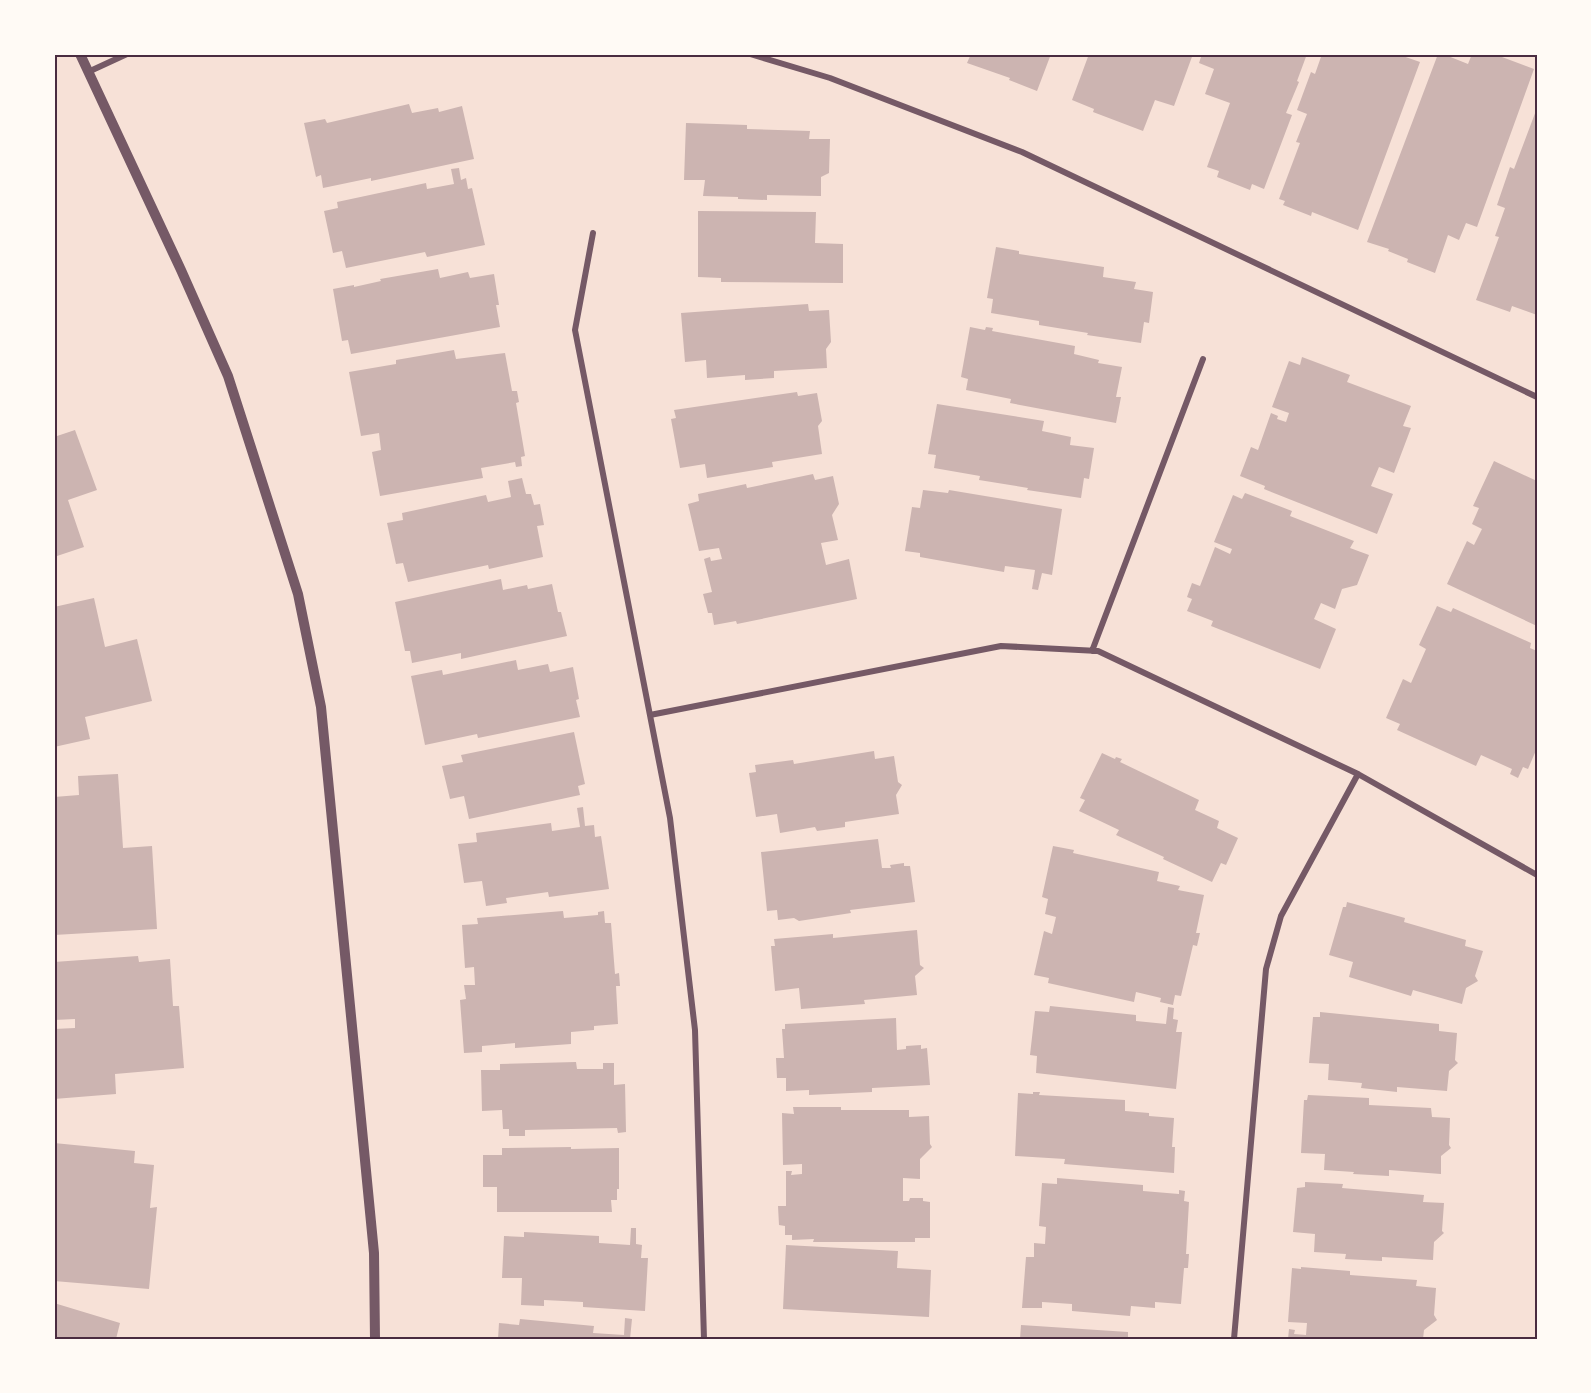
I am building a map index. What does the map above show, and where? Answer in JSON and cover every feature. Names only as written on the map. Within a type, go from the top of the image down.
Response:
[{"type":"street","points":[[80,54],[228,376],[298,594],[321,707],[374,1253],[375,1339]]},
{"type":"street","points":[[88,72],[127,54]]},
{"type":"street","points":[[750,54],[830,78],[1022,152],[1537,397]]},
{"type":"street","points":[[593,233],[575,330],[670,818],[694,1030],[704,1339]]},
{"type":"street","points":[[1092,651],[1203,359]]},
{"type":"street","points":[[650,715],[1001,646],[1098,651],[1358,774],[1537,875]]},
{"type":"street","points":[[1234,1339],[1266,969],[1281,916],[1358,774]]},
{"type":"building","points":[[971,54],[1051,54],[1037,91],[1009,80],[1010,78],[967,63]]},
{"type":"building","points":[[1089,54],[1193,54],[1174,106],[1155,100],[1143,131],[1093,112],[1094,109],[1072,100]]},
{"type":"building","points":[[1202,54],[1307,54],[1297,81],[1299,82],[1286,113],[1292,115],[1264,189],[1252,184],[1250,190],[1217,177],[1219,171],[1207,167],[1230,103],[1205,94],[1214,69],[1199,63]]},
{"type":"building","points":[[1322,54],[1397,54],[1420,62],[1358,230],[1312,212],[1311,216],[1283,205],[1285,201],[1279,199],[1300,143],[1296,142],[1307,114],[1297,110],[1311,72],[1315,74]]},
{"type":"building","points":[[1438,54],[1468,64],[1472,54],[1494,54],[1534,69],[1477,227],[1466,223],[1459,240],[1448,235],[1435,273],[1407,262],[1408,259],[1388,251],[1389,249],[1367,242]]},
{"type":"building","points":[[409,104],[412,113],[438,108],[439,112],[462,106],[474,159],[371,181],[371,178],[323,188],[321,175],[316,177],[304,123],[325,119],[327,123]]},
{"type":"building","points":[[1537,108],[1537,315],[1512,306],[1510,312],[1476,300],[1499,237],[1495,236],[1505,208],[1497,205],[1510,167],[1514,169]]},
{"type":"building","points":[[686,123],[747,125],[747,129],[810,131],[809,139],[830,139],[829,173],[821,177],[821,196],[767,195],[767,200],[703,196],[705,180],[684,180]]},
{"type":"building","points":[[459,168],[461,180],[466,178],[468,189],[472,188],[485,245],[427,257],[425,252],[346,268],[342,251],[333,253],[324,211],[338,208],[337,202],[426,183],[427,189],[454,184],[451,169]]},
{"type":"building","points":[[698,211],[816,212],[815,243],[843,244],[843,283],[721,282],[721,278],[698,277]]},
{"type":"building","points":[[996,247],[1019,251],[1019,254],[1104,267],[1103,277],[1136,282],[1134,289],[1153,292],[1149,323],[1144,322],[1141,343],[1087,335],[1088,333],[1039,325],[1039,321],[991,313],[993,299],[987,298]]},
{"type":"building","points":[[438,269],[440,278],[468,272],[470,278],[494,274],[500,327],[351,354],[348,340],[342,341],[333,289],[354,285],[354,287],[381,281],[380,279]]},
{"type":"building","points":[[808,304],[809,311],[829,310],[831,342],[826,349],[827,368],[774,371],[774,378],[745,380],[745,375],[707,378],[706,360],[685,362],[681,313]]},
{"type":"building","points":[[970,327],[985,330],[986,327],[993,328],[992,331],[1075,346],[1074,354],[1099,360],[1098,363],[1122,367],[1116,397],[1121,397],[1116,423],[1010,403],[1011,399],[966,390],[968,379],[961,377]]},
{"type":"building","points":[[454,350],[456,359],[505,353],[512,391],[517,391],[519,402],[516,403],[525,456],[521,457],[522,466],[516,467],[515,462],[481,468],[483,478],[380,496],[372,452],[381,450],[379,433],[361,436],[349,372],[396,364],[396,360]]},
{"type":"building","points":[[1302,357],[1350,375],[1347,382],[1411,406],[1403,426],[1411,428],[1394,473],[1379,467],[1371,486],[1393,494],[1377,534],[1264,489],[1265,486],[1240,476],[1251,447],[1258,450],[1271,413],[1278,416],[1277,419],[1286,422],[1289,413],[1272,407],[1289,361],[1300,365]]},
{"type":"building","points":[[797,392],[798,396],[817,393],[822,421],[818,426],[822,454],[772,462],[773,467],[707,478],[705,464],[680,468],[671,419],[676,418],[674,410]]},
{"type":"building","points":[[937,404],[1044,421],[1042,431],[1071,437],[1070,445],[1094,448],[1089,479],[1084,478],[1081,498],[1027,490],[1028,488],[979,480],[980,476],[934,468],[936,455],[928,454]]},
{"type":"building","points":[[75,430],[97,490],[68,500],[84,547],[54,557],[54,437]]},
{"type":"building","points":[[1494,461],[1537,481],[1537,626],[1447,584],[1467,541],[1474,545],[1482,529],[1472,524],[1479,508],[1473,506]]},
{"type":"building","points":[[813,474],[815,480],[833,476],[839,504],[832,515],[838,540],[821,543],[826,565],[849,559],[857,599],[737,624],[736,621],[714,625],[712,613],[708,613],[703,594],[712,592],[704,559],[710,557],[711,561],[722,559],[719,548],[699,551],[688,504],[699,501],[698,494],[746,484],[747,488]]},
{"type":"building","points":[[522,478],[526,494],[531,494],[534,505],[540,504],[544,525],[537,526],[543,557],[489,569],[488,565],[408,582],[403,563],[396,564],[387,523],[403,520],[402,513],[486,495],[488,502],[511,497],[508,481]]},
{"type":"building","points":[[923,490],[948,493],[949,490],[1062,509],[1052,575],[1042,573],[1038,590],[1032,589],[1035,570],[1005,566],[1004,572],[920,557],[920,553],[905,551],[912,507],[920,508]]},
{"type":"building","points":[[1245,493],[1292,511],[1290,516],[1354,541],[1350,548],[1369,555],[1357,585],[1342,589],[1335,609],[1321,603],[1314,619],[1336,629],[1320,669],[1211,626],[1213,621],[1187,611],[1192,599],[1187,597],[1192,583],[1200,586],[1215,547],[1230,554],[1232,549],[1214,542],[1233,495],[1242,499]]},
{"type":"building","points":[[501,579],[503,590],[527,585],[528,589],[552,584],[558,612],[561,612],[567,636],[461,659],[461,653],[412,663],[410,651],[405,651],[395,602]]},
{"type":"building","points":[[94,598],[105,647],[137,639],[152,701],[85,717],[90,739],[54,747],[54,607]]},
{"type":"building","points":[[1437,606],[1451,612],[1453,608],[1531,643],[1530,648],[1537,651],[1537,748],[1528,769],[1523,767],[1518,778],[1510,774],[1512,769],[1481,755],[1476,766],[1397,730],[1400,724],[1386,718],[1403,679],[1411,683],[1426,649],[1419,645]]},
{"type":"building","points":[[516,660],[518,670],[548,664],[550,672],[573,667],[580,717],[478,738],[477,734],[425,745],[411,676],[442,670],[443,675]]},
{"type":"building","points":[[574,732],[585,784],[578,786],[580,795],[469,819],[464,796],[450,799],[442,766],[463,762],[461,755]]},
{"type":"building","points":[[874,751],[875,759],[894,756],[898,782],[902,785],[896,795],[899,814],[845,822],[845,827],[817,831],[815,827],[780,833],[777,814],[756,817],[749,773],[756,772],[755,765],[793,760],[794,764]]},
{"type":"building","points":[[1102,753],[1115,759],[1116,757],[1122,759],[1120,762],[1199,800],[1195,810],[1219,821],[1217,828],[1238,838],[1226,865],[1221,863],[1212,882],[1116,835],[1119,830],[1079,811],[1085,800],[1080,798]]},
{"type":"building","points":[[118,774],[123,848],[152,846],[157,929],[54,935],[54,797],[79,795],[78,776]]},
{"type":"building","points":[[583,807],[585,826],[594,825],[595,837],[601,836],[609,889],[549,897],[548,892],[506,898],[507,903],[486,906],[482,881],[464,883],[458,844],[477,842],[476,833],[551,823],[552,831],[580,827],[577,808]]},
{"type":"building","points":[[878,839],[882,868],[891,868],[890,865],[904,863],[904,866],[910,866],[915,902],[850,910],[851,913],[799,921],[794,918],[778,920],[777,910],[767,911],[761,852]]},
{"type":"building","points":[[1053,846],[1074,850],[1073,853],[1159,872],[1157,881],[1180,886],[1178,890],[1204,895],[1196,933],[1200,933],[1197,946],[1193,945],[1181,996],[1175,995],[1173,1005],[1160,1002],[1161,998],[1136,992],[1134,1002],[1048,983],[1049,978],[1034,975],[1044,931],[1052,934],[1056,917],[1045,914],[1048,899],[1042,897]]},
{"type":"building","points":[[1347,902],[1405,918],[1404,922],[1466,940],[1465,946],[1483,951],[1475,976],[1478,981],[1466,988],[1462,1004],[1413,990],[1411,996],[1349,977],[1353,962],[1329,955],[1343,907],[1346,907]]},
{"type":"building","points":[[563,911],[564,918],[598,915],[598,912],[604,911],[605,923],[611,923],[615,974],[619,973],[620,986],[616,986],[618,1024],[594,1026],[594,1030],[571,1032],[571,1044],[515,1048],[515,1043],[482,1046],[482,1052],[464,1053],[460,1000],[466,999],[464,985],[475,985],[474,967],[465,968],[462,925],[478,924],[477,918]]},
{"type":"building","points":[[917,930],[920,965],[924,968],[915,976],[917,995],[864,1000],[865,1004],[801,1009],[799,988],[775,991],[771,946],[775,946],[774,939],[833,934],[833,938]]},
{"type":"building","points":[[138,956],[139,962],[170,959],[173,1006],[179,1006],[184,1068],[115,1074],[116,1094],[54,1099],[54,1029],[75,1028],[75,1019],[54,1020],[54,962]]},
{"type":"building","points":[[1050,1006],[1136,1015],[1136,1021],[1166,1024],[1168,1007],[1174,1008],[1173,1019],[1178,1020],[1176,1032],[1182,1032],[1176,1089],[1036,1073],[1037,1056],[1030,1055],[1035,1011],[1049,1012]]},
{"type":"building","points":[[1320,1012],[1439,1024],[1439,1031],[1457,1033],[1455,1060],[1458,1063],[1449,1071],[1447,1091],[1397,1087],[1397,1092],[1361,1088],[1362,1083],[1328,1080],[1329,1064],[1309,1063],[1313,1017],[1320,1017]]},
{"type":"building","points":[[896,1018],[897,1050],[906,1049],[906,1046],[921,1045],[921,1049],[927,1048],[930,1085],[872,1088],[872,1092],[809,1095],[809,1090],[786,1091],[786,1078],[777,1078],[776,1058],[784,1058],[782,1029],[785,1029],[785,1024]]},
{"type":"building","points":[[576,1062],[577,1069],[603,1069],[603,1063],[614,1063],[614,1085],[625,1084],[626,1132],[618,1133],[617,1128],[525,1130],[525,1136],[509,1136],[509,1129],[503,1129],[502,1110],[482,1111],[481,1070],[500,1070],[500,1064]]},
{"type":"building","points":[[1033,1092],[1040,1092],[1039,1095],[1125,1100],[1125,1111],[1174,1118],[1172,1147],[1175,1147],[1174,1173],[1064,1164],[1065,1159],[1015,1156],[1018,1093],[1033,1094]]},
{"type":"building","points":[[1308,1095],[1369,1098],[1369,1105],[1431,1108],[1432,1117],[1450,1118],[1449,1145],[1451,1148],[1441,1156],[1441,1174],[1389,1170],[1389,1176],[1324,1170],[1325,1154],[1301,1153],[1304,1100],[1307,1100]]},
{"type":"building","points":[[793,1107],[909,1110],[909,1117],[929,1116],[932,1147],[920,1159],[920,1179],[903,1178],[903,1201],[909,1201],[910,1198],[923,1198],[923,1201],[930,1202],[930,1238],[915,1238],[915,1242],[813,1242],[814,1239],[792,1240],[792,1235],[785,1235],[785,1226],[779,1225],[778,1206],[786,1206],[786,1171],[792,1171],[791,1175],[802,1174],[802,1164],[783,1165],[782,1113],[794,1114]]},
{"type":"building","points":[[54,1143],[135,1151],[134,1163],[154,1165],[150,1208],[157,1207],[149,1289],[54,1281]]},
{"type":"building","points":[[571,1147],[571,1149],[619,1148],[619,1189],[617,1189],[617,1200],[611,1200],[612,1212],[497,1212],[497,1187],[483,1187],[483,1155],[502,1155],[502,1148]]},
{"type":"building","points":[[1057,1178],[1143,1185],[1143,1191],[1179,1194],[1179,1190],[1185,1191],[1184,1201],[1189,1202],[1186,1254],[1189,1254],[1188,1268],[1184,1268],[1181,1304],[1155,1302],[1155,1308],[1131,1306],[1130,1316],[1072,1311],[1072,1304],[1042,1302],[1042,1308],[1022,1308],[1026,1257],[1034,1257],[1034,1243],[1045,1244],[1046,1227],[1039,1226],[1042,1183],[1057,1184]]},
{"type":"building","points":[[1305,1182],[1343,1184],[1342,1188],[1424,1195],[1423,1202],[1444,1203],[1442,1231],[1444,1233],[1434,1242],[1433,1260],[1382,1257],[1382,1261],[1345,1259],[1346,1254],[1314,1252],[1315,1234],[1293,1232],[1297,1188],[1305,1187]]},
{"type":"building","points":[[631,1228],[636,1228],[636,1244],[642,1245],[641,1258],[648,1258],[645,1311],[583,1307],[583,1302],[544,1300],[544,1306],[521,1305],[522,1278],[502,1278],[504,1236],[524,1237],[524,1232],[599,1236],[599,1243],[630,1245]]},
{"type":"building","points":[[786,1245],[898,1251],[897,1268],[931,1270],[929,1317],[783,1309]]},
{"type":"building","points":[[1301,1267],[1350,1271],[1350,1275],[1417,1280],[1416,1286],[1436,1288],[1434,1315],[1437,1320],[1424,1330],[1423,1339],[1288,1339],[1289,1329],[1295,1330],[1294,1334],[1306,1335],[1307,1323],[1288,1322],[1292,1268],[1301,1269]]},
{"type":"building","points":[[54,1303],[120,1323],[116,1339],[54,1339]]},
{"type":"building","points":[[625,1318],[632,1319],[630,1339],[498,1339],[499,1323],[519,1325],[520,1319],[594,1326],[593,1333],[624,1335]]},
{"type":"building","points":[[1021,1325],[1128,1332],[1128,1339],[1020,1339]]}]
